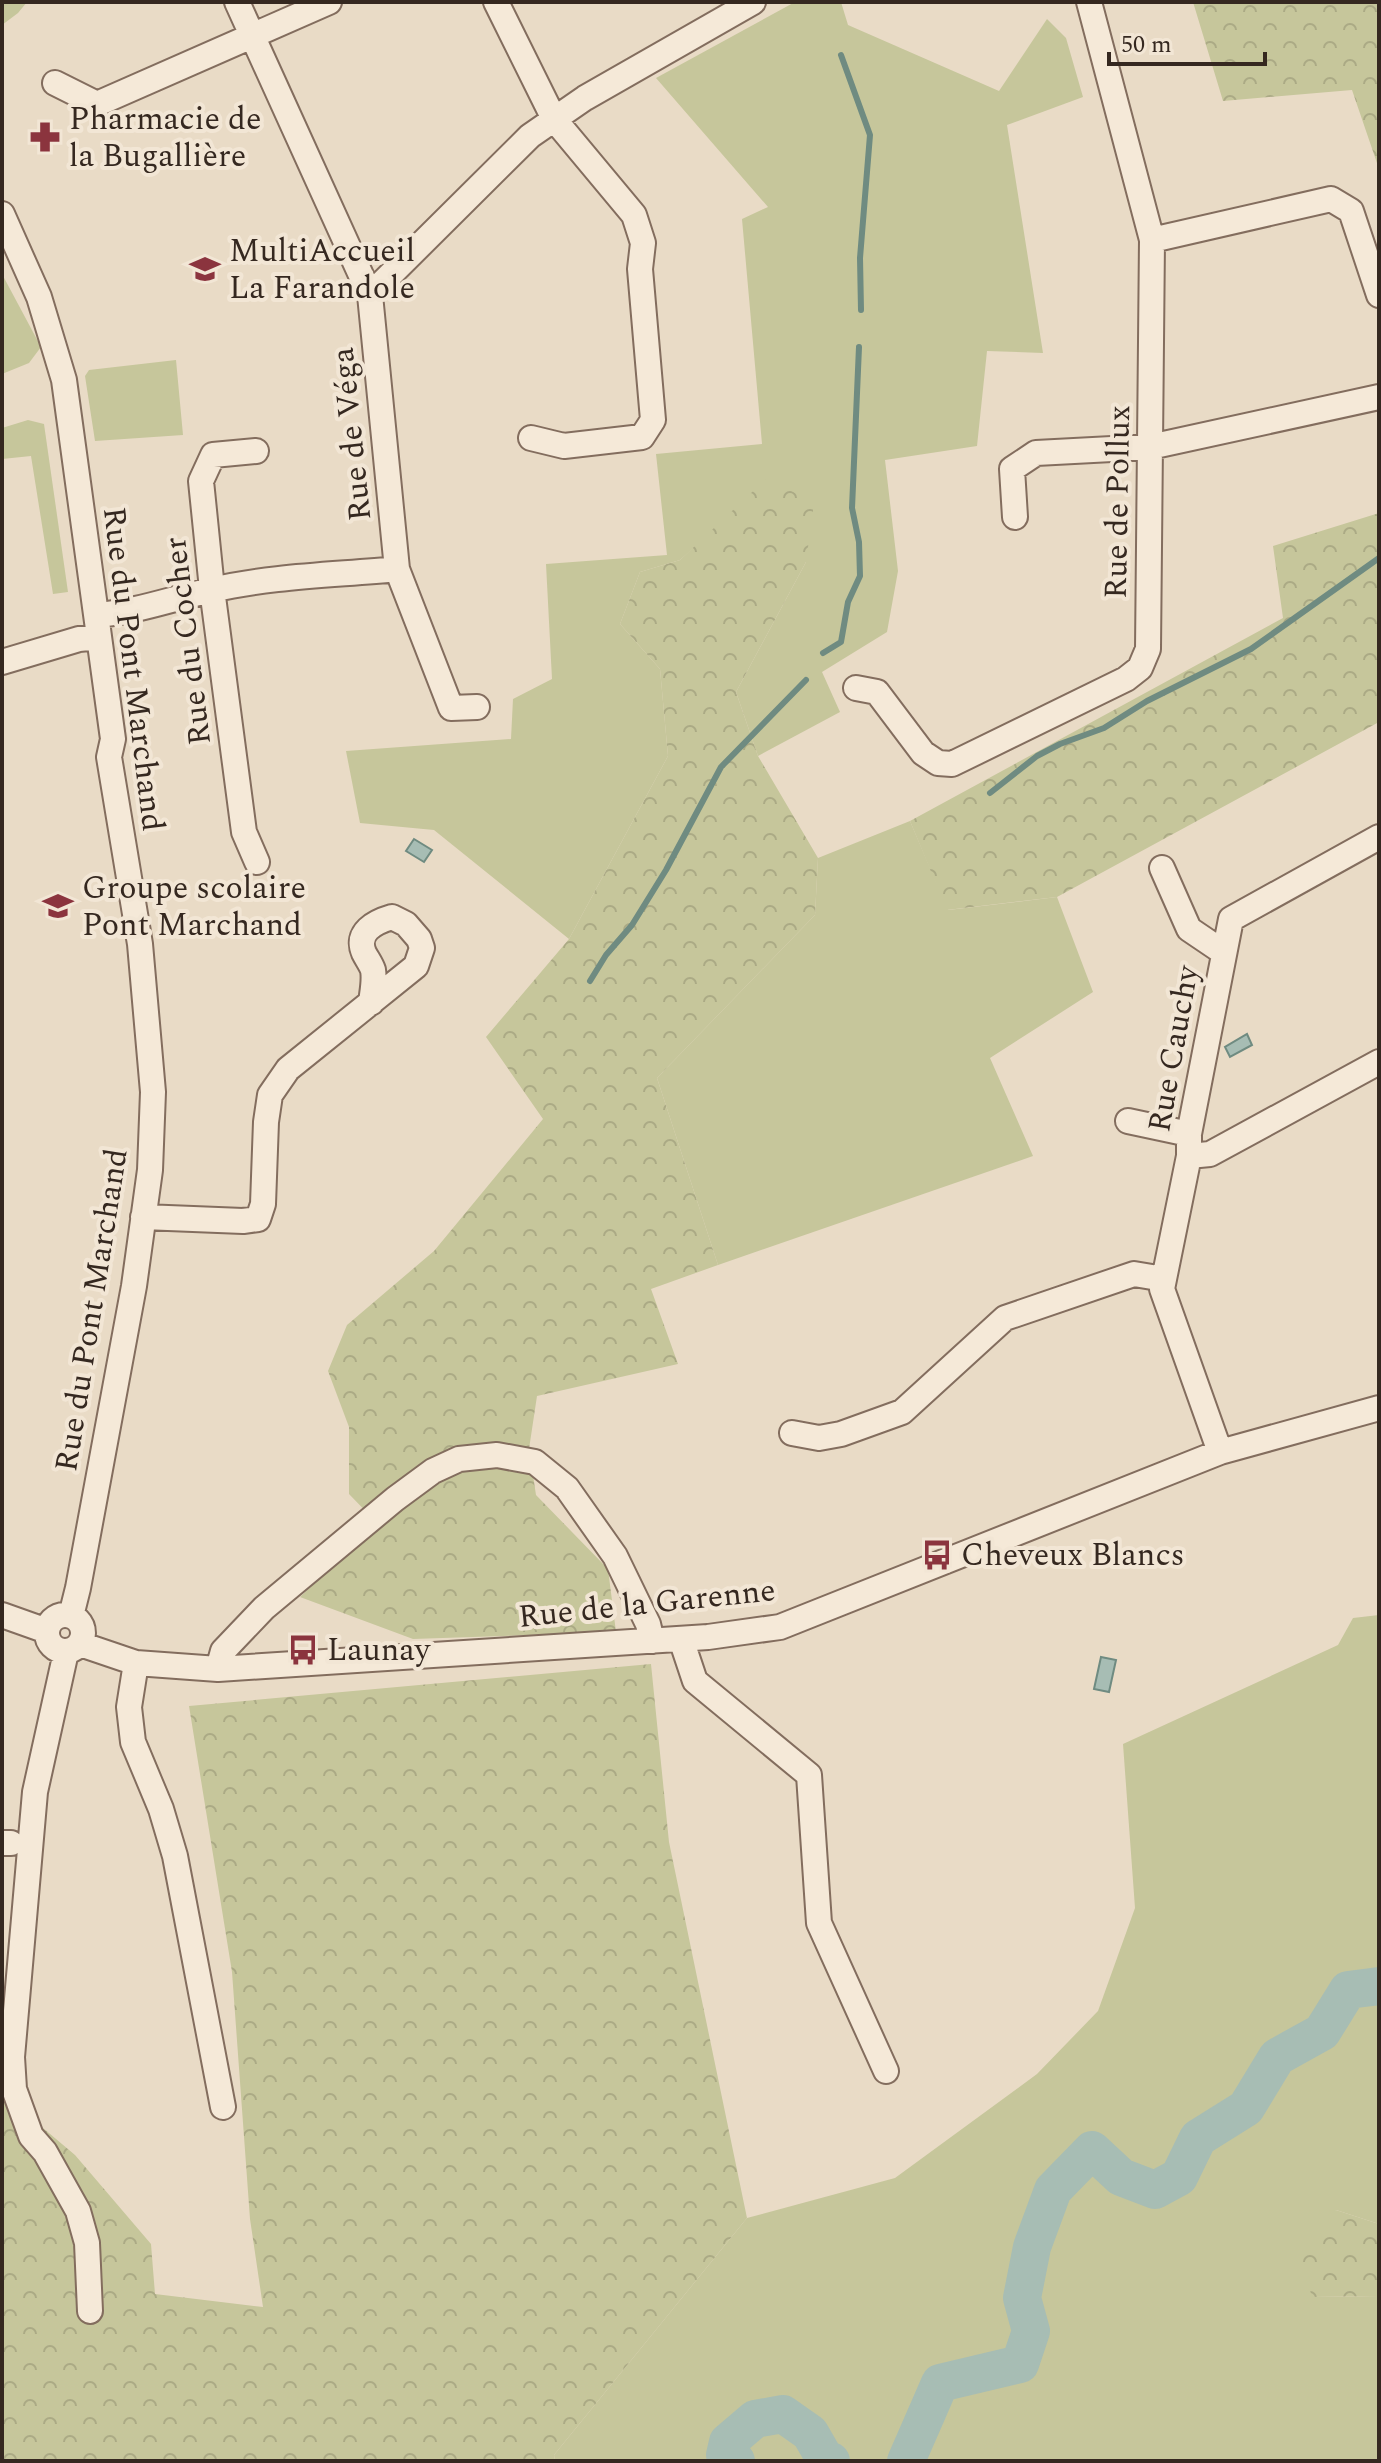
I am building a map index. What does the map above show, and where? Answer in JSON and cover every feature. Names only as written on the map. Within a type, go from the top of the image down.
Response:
[{"type":"street","name":"Rue de Véga","points":[[237,2],[370,295],[397,569],[451,708],[477,707]]},
{"type":"street","points":[[55,83],[97,104],[329,2]]},
{"type":"street","points":[[496,2],[554,119],[634,215],[643,243],[640,269],[653,420],[642,437],[564,446],[531,438]]},
{"type":"street","points":[[370,295],[530,136],[585,98],[753,2]]},
{"type":"street","name":"Rue de Pollux","points":[[856,688],[877,692],[923,753],[938,763],[952,764],[1126,679],[1140,668],[1148,649],[1152,240],[1089,2]]},
{"type":"street","points":[[1152,240],[1331,199],[1351,211],[1379,295]]},
{"type":"street","name":"Rue du Pont Marchand","points":[[2,214],[39,297],[64,380],[113,739],[109,757],[140,944],[153,1092],[150,1170],[134,1286],[71,1616]]},
{"type":"street","points":[[1015,517],[1012,469],[1036,453],[1150,447],[1379,397]]},
{"type":"street","name":"Rue du Cocher","points":[[256,451],[213,455],[201,481],[244,832],[257,862]]},
{"type":"street","points":[[2,662],[79,639],[98,626],[129,612],[212,589],[397,569]]},
{"type":"street","name":"Rue Cauchy","points":[[1164,1279],[1231,919],[1379,837]]},
{"type":"street","name":"Rue Cauchy","points":[[1162,868],[1189,929],[1223,952]]},
{"type":"street","points":[[143,1217],[227,1221],[258,1219],[263,1204],[270,1095],[288,1069],[371,1003]]},
{"type":"street","points":[[1128,1121],[1210,1154],[1379,1062]]},
{"type":"street","points":[[792,1433],[819,1438],[841,1434],[902,1412],[1005,1318],[1134,1274],[1164,1279],[1162,1289],[1220,1452]]},
{"type":"street","name":"Rue de la Garenne","points":[[2,1615],[47,1631],[52,1646],[136,1663],[218,1669],[681,1639],[780,1627],[1220,1452],[1379,1408]]},
{"type":"street","points":[[218,1669],[223,1651],[264,1608],[395,1499],[433,1471],[459,1459],[497,1455],[535,1462],[567,1488],[615,1556],[648,1624],[652,1641]]},
{"type":"street","points":[[47,1631],[55,1618],[71,1616],[82,1627],[73,1648],[35,1792],[12,2057],[14,2089],[31,2136],[45,2152],[78,2211],[87,2243],[90,2311]]},
{"type":"street","points":[[681,1639],[695,1681],[809,1775],[819,1923],[886,2071]]},
{"type":"street","points":[[136,1663],[129,1707],[133,1742],[161,1809],[175,1856],[223,2107]]},
{"type":"green space","points":[[2,2],[27,2],[2,25]]},
{"type":"green space","points":[[795,2],[841,2],[848,25],[999,91],[1047,19],[1066,38],[1083,97],[1007,125],[1043,353],[987,351],[977,446],[885,460],[898,571],[887,632],[822,672],[840,712],[758,756],[736,692],[806,562],[715,529],[680,560],[640,572],[620,624],[660,669],[668,756],[569,939],[434,830],[360,823],[346,751],[511,739],[513,699],[552,679],[546,564],[667,555],[656,454],[762,444],[742,219],[768,207],[656,78]]},
{"type":"green space","points":[[1193,2],[1379,2],[1379,169],[1352,90],[1223,101]]},
{"type":"green space","points":[[2,274],[41,347],[29,363],[2,374]]},
{"type":"green space","points":[[176,360],[183,435],[95,441],[85,376],[89,370]]},
{"type":"green space","points":[[28,420],[44,424],[68,592],[53,594],[31,456],[2,459],[2,428]]},
{"type":"green space","points":[[767,478],[814,503],[806,562],[736,692],[758,756],[818,858],[815,915],[657,1078],[718,1265],[651,1289],[678,1364],[537,1396],[529,1449],[536,1495],[608,1569],[616,1632],[413,1639],[300,1597],[378,1524],[349,1494],[349,1427],[328,1371],[347,1325],[434,1251],[543,1119],[486,1037],[569,939],[668,756],[660,669],[620,624],[640,572],[680,560]]},
{"type":"green space","points":[[1379,513],[1379,722],[1057,897],[947,910],[910,821],[1283,618],[1273,546]]},
{"type":"green space","points":[[910,821],[948,910],[1057,897],[1093,992],[990,1058],[1033,1156],[718,1265],[657,1078],[815,915],[818,858]]},
{"type":"green space","points":[[1379,1615],[1379,2224],[1336,2210],[1312,2297],[1379,2296],[1379,2461],[555,2461],[554,2455],[747,2218],[895,2178],[1037,2074],[1098,2011],[1135,1908],[1123,1744],[1338,1645],[1353,1618]]},
{"type":"green space","points":[[651,1664],[669,1842],[747,2218],[554,2455],[555,2461],[2,2461],[2,2102],[5,2096],[75,2155],[151,2244],[155,2294],[263,2307],[250,2219],[232,1972],[189,1706]]},
{"type":"green space","points":[[1336,2210],[1379,2224],[1379,2296],[1312,2297],[1297,2245]]},
{"type":"shaded area","points":[[414,839],[432,850],[424,862],[406,851]]},
{"type":"shaded area","points":[[1247,1034],[1252,1045],[1230,1057],[1225,1047]]},
{"type":"shaded area","points":[[1101,1657],[1116,1660],[1109,1692],[1094,1689]]},
{"type":"waterway","points":[[841,55],[870,135],[860,258],[861,310]]},
{"type":"waterway","points":[[823,653],[841,642],[848,602],[860,576],[859,542],[852,508],[859,347]]},
{"type":"waterway","points":[[990,793],[1037,756],[1104,728],[1147,701],[1251,649],[1379,558]]},
{"type":"waterway","points":[[590,981],[606,955],[632,925],[666,870],[721,767],[806,680]]},
{"type":"waterway","points":[[906,2461],[940,2383],[1020,2364],[1031,2331],[1022,2298],[1032,2247],[1053,2190],[1092,2150],[1121,2177],[1155,2190],[1179,2177],[1198,2138],[1246,2108],[1277,2057],[1322,2032],[1348,1990],[1379,1986]]},
{"type":"waterway","points":[[736,2461],[725,2455],[728,2442],[755,2419],[783,2414],[810,2433],[825,2459],[831,2461]]},
{"type":"place","name":"Pharmacie de la Bugallière","points":[[45,137]]},
{"type":"place","name":"MultiAccueil La Farandole","points":[[205,269]]},
{"type":"place","name":"Groupe scolaire Pont Marchand","points":[[58,906]]},
{"type":"place","name":"Cheveux Blancs","points":[[937,1555]]},
{"type":"place","name":"Launay","points":[[303,1650]]}]
